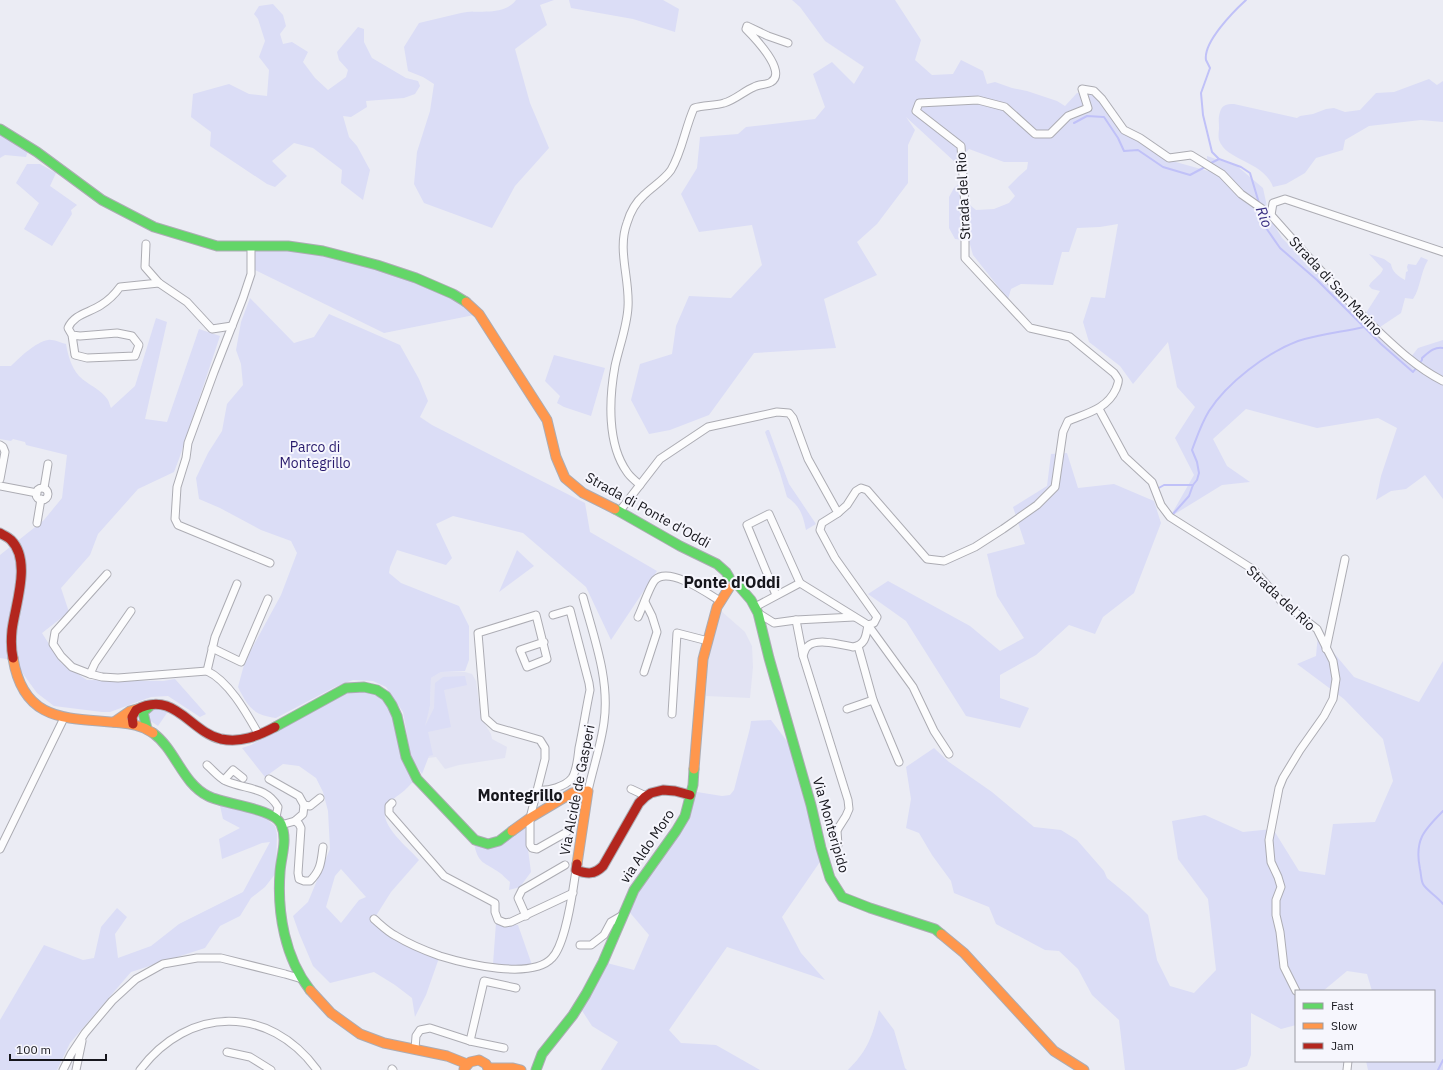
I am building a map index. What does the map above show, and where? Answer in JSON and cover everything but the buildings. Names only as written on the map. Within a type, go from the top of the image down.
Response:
[{"type":"street","points":[[640,485],[627,473],[618,456],[610,412],[615,367],[628,308],[623,254],[626,224],[632,209],[642,196],[671,171],[682,146],[694,108],[726,103],[742,95],[753,87],[771,82],[775,78],[776,70],[773,64],[764,48],[746,29],[747,26],[788,43]]},
{"type":"street","name":"Strada del Rio","points":[[838,513],[847,505],[856,491],[861,488],[867,490],[927,559],[944,561],[974,547],[1003,529],[1037,505],[1055,487],[1063,432],[1068,421],[1099,409],[1114,394],[1119,384],[1119,380],[1114,373],[1070,337],[1030,328],[966,258],[966,206],[961,146],[916,111],[919,103],[978,100],[1005,107],[1035,134],[1050,134],[1068,116],[1088,108],[1082,89],[1094,91],[1102,99],[1124,130],[1140,138],[1169,158],[1191,154],[1222,174],[1241,194],[1268,213]]},
{"type":"street","name":"Strada di Ponte d'Oddi","points":[[0,129],[42,156],[102,200],[154,227],[208,244],[252,247],[290,246],[311,248],[364,261],[398,271],[434,285],[470,305],[480,314],[547,420],[551,433],[554,453],[560,469],[566,479],[586,494],[675,543],[719,564],[726,570],[729,577],[727,578],[726,583],[734,586]]},
{"type":"street","points":[[1268,213],[1273,203],[1285,199],[1443,252]]},
{"type":"street","name":"Strada di San Marino","points":[[1268,213],[1350,303],[1400,352],[1443,381]]},
{"type":"street","points":[[146,244],[145,267],[159,283],[187,302],[212,329],[232,326]]},
{"type":"street","points":[[252,247],[250,274],[243,298],[188,443],[186,458],[177,487],[175,520],[178,525],[270,563]]},
{"type":"street","points":[[72,335],[117,334],[132,336],[139,345],[135,356],[88,358],[75,355],[72,335],[68,328],[71,322],[78,316],[100,306],[112,297],[120,287],[159,283]]},
{"type":"street","name":"Strada del Rio","points":[[1099,409],[1125,457],[1152,482],[1162,505],[1170,517],[1254,570],[1281,601],[1317,629],[1333,661],[1336,679],[1334,699],[1283,778],[1279,788],[1269,840],[1271,862],[1281,887],[1276,900],[1276,915],[1280,932],[1284,967],[1296,990]]},
{"type":"street","points":[[619,512],[660,459],[708,427],[777,412],[789,414],[793,418],[808,460],[838,513],[822,523],[820,530],[835,558],[877,617],[874,623],[866,624]]},
{"type":"street","points":[[0,445],[4,447],[5,452],[0,479]]},
{"type":"street","points":[[41,499],[45,499],[48,496],[47,490],[44,488],[48,464]]},
{"type":"street","points":[[0,486],[37,493]]},
{"type":"street","points":[[37,493],[40,488],[44,488]]},
{"type":"street","points":[[37,493],[37,496],[41,499]]},
{"type":"street","points":[[36,523],[41,499]]},
{"type":"street","points":[[776,595],[747,525],[769,514],[800,583],[866,624],[913,688],[934,731],[949,754]]},
{"type":"street","points":[[0,534],[10,539],[17,548],[20,559],[21,571],[12,632],[12,647],[16,676],[24,690],[37,706],[49,713],[64,718],[133,724],[147,729],[157,737],[191,783],[203,793],[222,802],[259,811],[276,817],[281,825],[284,836],[280,876],[282,915],[291,957],[302,979],[331,1014],[350,1028],[372,1039],[449,1057],[465,1067],[474,1060],[479,1060],[483,1061],[489,1069],[513,1068],[521,1070]]},
{"type":"street","points":[[1326,649],[1345,559]]},
{"type":"street","points":[[107,574],[55,632],[52,644],[61,656],[72,667],[90,674],[118,678],[207,671],[214,674],[226,684],[259,735]]},
{"type":"street","points":[[638,617],[654,580],[665,576],[680,579],[720,601]]},
{"type":"street","points":[[800,583],[776,595],[756,610],[774,623],[796,620],[854,617]]},
{"type":"street","points":[[207,671],[215,637],[237,584]]},
{"type":"street","name":"via Aldo Moro","points":[[536,1070],[542,1054],[574,1015],[586,994],[603,962],[634,890],[685,816],[693,785],[703,660],[714,614],[720,601],[734,586]]},
{"type":"street","name":"Via Monteripido","points":[[734,586],[743,589],[756,610],[830,878],[842,896],[870,908],[935,929],[964,952],[990,983],[1054,1051],[1084,1070]]},
{"type":"street","name":"Via Alcide de Gasperi","points":[[576,870],[588,791],[604,722],[605,687],[600,660],[584,597]]},
{"type":"street","points":[[212,648],[241,662],[268,599]]},
{"type":"street","points":[[644,672],[657,632],[652,616],[645,602]]},
{"type":"street","points":[[538,790],[555,788],[572,778],[576,765],[590,690],[570,610],[553,615]]},
{"type":"street","points":[[90,674],[95,663],[131,611]]},
{"type":"street","points":[[544,642],[536,615],[478,633],[485,718],[495,727],[540,740],[545,748],[545,759],[530,818],[530,844],[532,848],[537,849],[567,832]]},
{"type":"street","points":[[796,620],[803,656],[848,800],[849,809],[838,827],[838,845]]},
{"type":"street","points":[[803,656],[807,647],[812,643],[820,642],[853,647],[858,646],[863,643],[866,624]]},
{"type":"street","points":[[672,714],[677,633],[708,641]]},
{"type":"street","points":[[858,646],[873,700],[899,762]]},
{"type":"street","points":[[114,722],[120,716],[140,711],[150,706],[166,705],[174,707],[202,731],[211,736],[220,740],[236,741],[259,735],[346,688],[355,687],[375,689],[384,694],[391,701],[395,709],[404,748],[411,769],[475,840],[488,844],[495,843],[510,834],[530,818],[572,793],[588,791]]},
{"type":"street","points":[[847,709],[873,700]]},
{"type":"street","points":[[133,724],[140,711]]},
{"type":"street","points":[[140,711],[147,729]]},
{"type":"street","points":[[0,849],[64,718]]},
{"type":"street","points":[[207,765],[224,780],[266,793],[274,799],[278,807],[276,817]]},
{"type":"street","points":[[224,780],[233,770],[243,778]]},
{"type":"street","points":[[269,779],[299,796],[304,805],[303,814],[295,821],[281,825]]},
{"type":"street","points":[[631,789],[646,796]]},
{"type":"street","points":[[374,919],[394,935],[440,956],[513,970],[535,968],[552,958],[562,940],[573,893],[576,870],[588,874],[596,873],[603,866],[639,803],[646,796],[655,791],[666,789],[690,795]]},
{"type":"street","points":[[304,805],[310,806],[320,798]]},
{"type":"street","points":[[392,803],[389,806],[389,813],[444,876],[495,903],[495,912],[498,920],[511,922],[573,893]]},
{"type":"street","points":[[295,821],[301,828],[298,872],[299,879],[310,881],[317,874],[321,864],[323,847]]},
{"type":"street","points":[[526,916],[518,898],[522,890],[565,865]]},
{"type":"street","points":[[580,945],[591,945],[604,935],[611,922],[622,915]]},
{"type":"street","points":[[63,1070],[83,1035],[112,1001],[136,979],[163,964],[197,958],[221,958],[302,979]]},
{"type":"street","points":[[470,1041],[484,981],[516,988]]},
{"type":"street","points":[[140,1070],[150,1056],[187,1030],[210,1022],[232,1020],[261,1027],[283,1037],[308,1057],[317,1070]]},
{"type":"street","points":[[415,1049],[416,1036],[420,1030],[430,1028],[470,1041],[504,1048]]},
{"type":"street","points":[[76,1070],[83,1035]]},
{"type":"street","points":[[227,1052],[250,1057],[271,1070]]},
{"type":"shaded area","points":[[721,611],[745,632],[752,646],[753,667],[750,698],[706,696],[708,661]]},
{"type":"shaded area","points":[[441,672],[465,672],[472,674],[476,681],[481,718],[491,734],[492,739],[507,747],[505,758],[459,765],[445,769],[436,757],[428,758],[423,729],[430,706],[431,678]]},
{"type":"green space","points":[[516,0],[554,0],[540,5],[547,25],[515,49],[530,103],[549,148],[515,186],[492,228],[424,203],[414,184],[417,152],[430,111],[434,84],[423,77],[408,71],[404,47],[419,23],[461,13],[498,11],[511,5]]},
{"type":"green space","points":[[569,0],[663,0],[679,9],[675,32],[633,19],[571,8]]},
{"type":"green space","points":[[792,0],[895,0],[921,40],[915,60],[932,75],[953,74],[961,60],[983,71],[987,84],[995,82],[1027,91],[1057,101],[1065,106],[1077,93],[1091,93],[1105,107],[1120,128],[1165,159],[1208,171],[1207,156],[1237,166],[1263,188],[1269,216],[1282,238],[1336,291],[1355,313],[1418,371],[1443,385],[1443,499],[1425,475],[1406,489],[1391,491],[1376,500],[1381,476],[1397,428],[1378,418],[1317,428],[1246,409],[1213,439],[1227,466],[1250,482],[1222,485],[1170,517],[1194,475],[1175,438],[1195,407],[1177,387],[1168,342],[1133,384],[1120,366],[1089,342],[1083,322],[1091,297],[1105,298],[1118,224],[1100,227],[1077,228],[1069,252],[1062,252],[1053,285],[1021,284],[1011,289],[1008,299],[973,255],[969,241],[955,239],[949,228],[949,197],[954,188],[960,183],[960,197],[976,210],[994,209],[1009,203],[1015,196],[1008,187],[1027,169],[1028,162],[1004,162],[969,149],[956,163],[906,117],[915,130],[908,145],[908,183],[877,224],[857,242],[877,275],[824,299],[836,348],[754,353],[709,415],[670,430],[649,434],[631,400],[640,364],[672,354],[676,326],[689,296],[731,298],[762,265],[752,225],[699,232],[681,194],[697,168],[700,137],[738,134],[746,127],[815,119],[825,107],[813,74],[832,62],[854,84],[864,67],[825,41],[800,7]]},
{"type":"green space","points":[[273,4],[283,15],[286,26],[280,34],[283,44],[292,42],[308,52],[303,62],[315,78],[328,90],[346,77],[348,70],[339,60],[337,52],[358,27],[364,29],[364,42],[372,58],[406,78],[418,81],[420,86],[415,94],[404,98],[366,101],[367,107],[351,117],[343,116],[349,137],[357,146],[370,170],[363,200],[341,183],[342,170],[313,148],[294,143],[272,161],[287,176],[275,187],[267,184],[210,146],[211,132],[191,117],[193,94],[229,84],[249,94],[267,96],[269,70],[259,57],[265,41],[258,19],[254,14],[259,6]]},
{"type":"green space","points":[[1429,79],[1437,85],[1443,81],[1443,122],[1421,120],[1369,126],[1345,140],[1343,150],[1316,158],[1305,173],[1286,184],[1273,187],[1268,178],[1262,172],[1254,166],[1229,153],[1219,140],[1219,114],[1223,106],[1234,104],[1297,118],[1334,108],[1345,112],[1360,110],[1376,93],[1394,92]]},
{"type":"green space","points":[[0,135],[28,151],[26,157],[5,155],[0,158]]},
{"type":"green space","points":[[27,164],[40,164],[56,173],[50,186],[77,205],[71,210],[72,214],[52,246],[24,229],[39,203],[16,183]]},
{"type":"green space","points":[[290,246],[432,284],[479,314],[384,333],[251,268],[251,247]]},
{"type":"green space","points":[[1369,254],[1384,259],[1391,264],[1396,274],[1405,280],[1406,272],[1408,271],[1408,264],[1416,265],[1421,257],[1428,260],[1423,270],[1418,290],[1413,299],[1405,298],[1401,313],[1380,327],[1366,313],[1380,291],[1372,289],[1369,286],[1383,269]]},
{"type":"green space","name":"Parco di Montegrillo","points":[[250,298],[294,343],[314,337],[329,314],[400,345],[419,379],[428,401],[420,417],[432,425],[585,503],[590,532],[657,571],[611,640],[586,587],[523,533],[453,516],[436,524],[452,558],[446,565],[397,550],[389,573],[401,583],[459,606],[469,626],[469,660],[465,671],[441,672],[431,678],[430,706],[425,726],[434,708],[435,683],[443,677],[465,676],[467,685],[444,690],[451,727],[428,732],[433,755],[429,756],[422,774],[411,758],[403,712],[386,687],[373,681],[353,680],[335,687],[276,718],[262,715],[252,709],[248,705],[238,687],[245,661],[281,595],[297,553],[291,541],[261,530],[220,508],[199,499],[196,478],[208,453],[222,431],[227,404],[243,385],[241,364],[236,350],[241,322]]},
{"type":"green space","points":[[156,318],[167,322],[145,419],[167,422],[199,329],[220,336],[179,459],[174,472],[138,489],[98,534],[90,555],[61,588],[69,612],[42,633],[61,663],[87,680],[163,681],[175,679],[206,714],[200,717],[168,696],[151,697],[110,712],[54,706],[37,693],[13,660],[0,658],[0,555],[44,520],[62,498],[67,455],[26,445],[25,442],[13,439],[11,441],[0,439],[0,366],[11,366],[28,350],[43,341],[52,340],[66,344],[70,361],[76,372],[105,396],[111,408],[135,386]]},
{"type":"green space","points":[[1443,340],[1443,379],[1411,357],[1418,348]]},
{"type":"green space","points":[[554,355],[605,368],[591,416],[564,407],[557,403],[560,396],[545,381]]},
{"type":"green space","points":[[769,430],[789,484],[816,524],[806,530],[804,520],[798,507],[787,497],[765,432]]},
{"type":"green space","points":[[1067,453],[1078,488],[1114,484],[1154,501],[1161,523],[1134,593],[1103,617],[1095,634],[1069,625],[1036,655],[1000,675],[1000,698],[1029,708],[1020,728],[966,716],[906,621],[868,594],[888,581],[970,626],[1000,651],[1024,638],[997,596],[987,554],[1025,544],[1013,507],[1047,486],[1051,454]]},
{"type":"green space","points":[[517,550],[534,566],[499,592]]},
{"type":"green space","points":[[1318,634],[1354,677],[1419,702],[1443,661],[1443,1070],[1368,1070],[1366,1062],[1435,1062],[1435,990],[1372,990],[1367,974],[1347,971],[1324,990],[1295,990],[1295,1025],[1281,1029],[1251,1013],[1251,1055],[1247,1066],[1235,1070],[1125,1070],[1119,1020],[1092,995],[1078,969],[1059,951],[1045,950],[996,924],[989,907],[954,893],[951,881],[932,855],[919,833],[906,828],[911,799],[906,767],[934,748],[949,762],[992,792],[1034,827],[1061,830],[1077,840],[1104,871],[1107,878],[1130,897],[1148,915],[1157,960],[1170,986],[1194,993],[1216,970],[1208,899],[1178,859],[1172,821],[1205,815],[1243,832],[1273,829],[1299,871],[1325,875],[1333,824],[1375,822],[1393,781],[1383,739],[1344,699],[1297,664],[1316,656]]},
{"type":"green space","points":[[373,691],[390,705],[416,779],[388,804],[385,811],[386,819],[394,834],[419,860],[391,892],[373,919],[439,958],[426,995],[415,1017],[412,998],[374,972],[330,983],[313,966],[293,916],[308,902],[330,849],[328,811],[323,792],[316,778],[299,766],[283,764],[265,777],[242,748],[251,745],[347,692]],"holes":[[[341,869],[366,897],[359,900],[341,923],[326,907],[335,876]]]},
{"type":"green space","points":[[152,708],[169,710],[158,726],[146,718],[146,713]]},
{"type":"green space","points":[[771,720],[798,756],[824,856],[782,917],[801,953],[825,980],[727,947],[669,1030],[681,1043],[716,1045],[760,1070],[601,1070],[618,1042],[592,1026],[579,1006],[603,962],[634,970],[649,935],[626,908],[685,816],[697,792],[722,796],[730,795],[734,790],[751,721]]},
{"type":"green space","points":[[220,806],[263,816],[275,826],[277,834],[276,873],[265,887],[251,898],[240,916],[220,926],[205,948],[131,972],[70,1043],[57,1070],[0,1070],[0,1020],[44,945],[83,960],[94,958],[101,927],[117,908],[127,917],[115,934],[118,958],[151,946],[179,924],[243,892],[270,842],[262,843],[222,859],[219,839],[240,828],[223,819]]},
{"type":"green space","points":[[525,827],[531,872],[520,887],[509,890],[510,882],[480,859],[474,843],[489,847],[496,846],[507,841]]},
{"type":"green space","points":[[496,923],[518,925],[532,965],[513,967],[493,964]]},
{"type":"green space","points":[[879,1010],[894,1030],[905,1068],[907,1070],[848,1070],[865,1049],[874,1028]]},
{"type":"waterway","points":[[1219,159],[1212,152],[1203,115],[1201,93],[1210,68],[1206,60],[1206,53],[1220,27],[1246,0]]},
{"type":"waterway","name":"Rio","points":[[1074,123],[1087,116],[1104,117],[1118,138],[1124,151],[1138,150],[1163,167],[1190,175],[1205,167]]},
{"type":"waterway","name":"Rio","points":[[1209,164],[1219,159],[1241,167],[1250,173],[1259,203]]},
{"type":"waterway","name":"Rio","points":[[1261,211],[1264,225],[1280,248],[1317,280],[1381,344],[1413,372],[1417,367]]},
{"type":"waterway","points":[[1173,514],[1189,496],[1193,485],[1197,480],[1199,473],[1197,462],[1192,450],[1199,430],[1209,411],[1226,390],[1248,370],[1286,346],[1306,339],[1364,327]]},
{"type":"waterway","name":"Rio","points":[[1419,364],[1422,358],[1432,350],[1443,348]]},
{"type":"waterway","points":[[1157,489],[1164,485],[1193,485]]},
{"type":"waterway","points":[[1443,811],[1422,836],[1418,850],[1418,859],[1423,884],[1443,904]]},
{"type":"waterway","points":[[1438,1070],[1443,1060]]},
{"type":"traffic: fast","points":[[0,129],[37,152],[102,200],[154,227],[217,246],[288,246],[323,251],[377,265],[416,278],[453,294],[466,302]]},
{"type":"traffic: fast","points":[[615,509],[680,546],[717,564],[729,577]]},
{"type":"traffic: fast","points":[[738,585],[751,600],[758,613],[830,878],[842,897],[870,908],[935,929],[941,934]]},
{"type":"traffic: fast","points":[[275,727],[346,688],[364,687],[377,690],[386,696],[397,716],[406,757],[417,779],[475,840],[488,844],[499,841],[512,831]]},
{"type":"traffic: fast","points":[[147,729],[143,712],[150,706]]},
{"type":"traffic: fast","points":[[153,733],[168,748],[185,775],[199,790],[216,799],[269,814],[281,824],[284,842],[279,888],[284,934],[294,964],[310,990]]},
{"type":"traffic: fast","points":[[536,1070],[542,1054],[573,1015],[586,994],[603,962],[634,890],[685,816],[693,785],[694,769]]},
{"type":"traffic: slow","points":[[466,302],[479,314],[547,420],[556,457],[565,478],[583,493],[615,509]]},
{"type":"traffic: slow","points":[[694,769],[703,659],[717,607],[729,588]]},
{"type":"traffic: slow","points":[[13,658],[19,682],[30,698],[43,709],[58,716],[135,725],[153,733]]},
{"type":"traffic: slow","points":[[114,722],[130,711],[137,709]]},
{"type":"traffic: slow","points":[[512,831],[530,818],[572,793],[588,791],[577,864]]},
{"type":"traffic: slow","points":[[941,934],[964,953],[1054,1051],[1084,1070]]},
{"type":"traffic: slow","points":[[310,990],[331,1013],[360,1034],[384,1043],[447,1056],[467,1064]]},
{"type":"traffic: slow","points":[[464,1069],[470,1062],[479,1060],[486,1064],[489,1070]]},
{"type":"traffic: slow","points":[[488,1068],[513,1068],[521,1070]]},
{"type":"traffic: jam","points":[[0,533],[11,540],[17,549],[20,559],[21,571],[19,596],[12,634],[13,658]]},
{"type":"traffic: jam","points":[[133,724],[132,717],[136,710],[149,705],[161,705],[171,708],[200,729],[221,739],[235,740],[249,738],[275,727]]},
{"type":"traffic: jam","points":[[577,864],[576,870],[587,873],[600,869],[639,803],[651,793],[663,790],[675,791],[690,795]]},
{"type":"district","name":"Ponte d'Oddi","points":[[732,582]]},
{"type":"district","name":"Montegrillo","points":[[520,795]]}]
